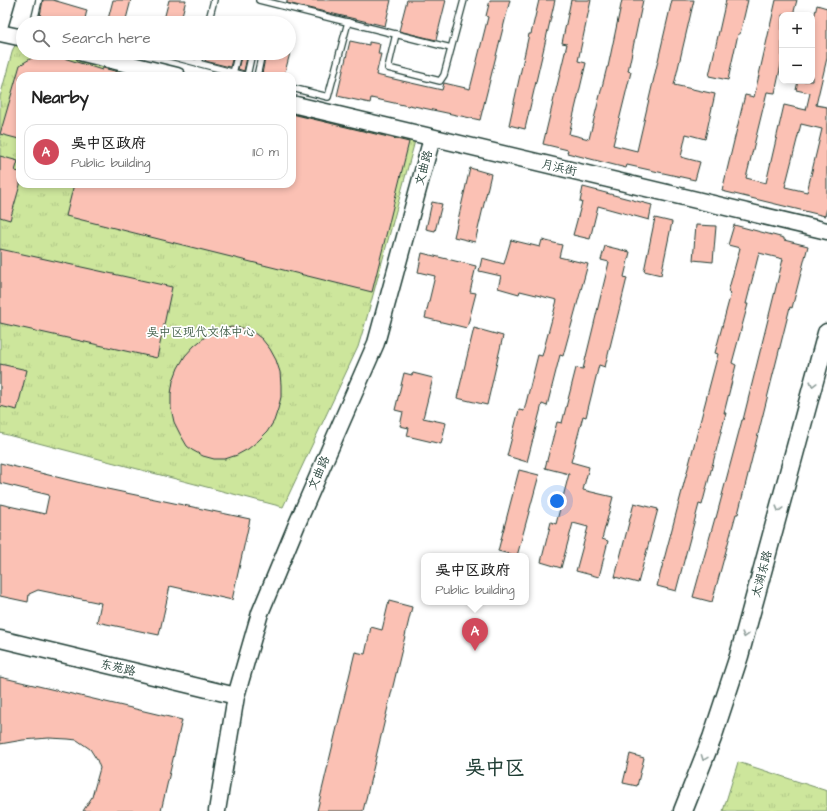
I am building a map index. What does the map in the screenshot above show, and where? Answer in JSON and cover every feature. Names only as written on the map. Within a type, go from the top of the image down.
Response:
[{"type":"main road","name":"太湖东路","points":[[683,811],[714,732],[739,656],[827,333]]},
{"type":"main road","name":"太湖东路","points":[[696,811],[725,736],[750,659],[827,379]]},
{"type":"street","points":[[0,24],[7,0]]},
{"type":"street","points":[[0,33],[16,36]]},
{"type":"street","points":[[112,60],[161,72]]},
{"type":"street","name":"月浜街","points":[[296,105],[827,231]]},
{"type":"street","name":"文曲路","points":[[217,811],[236,696],[260,613],[376,343],[432,138]]},
{"type":"street","name":"东苑路","points":[[0,639],[236,696]]},
{"type":"lane","points":[[35,16],[39,0]]},
{"type":"lane","points":[[210,16],[214,0]]},
{"type":"lane","points":[[259,0],[280,3],[452,48]]},
{"type":"lane","points":[[396,34],[388,68],[440,81],[444,75],[452,48],[464,0]]},
{"type":"lane","points":[[296,89],[328,97],[348,22]]},
{"type":"lane","points":[[186,60],[233,72],[236,60]]},
{"type":"lane","points":[[248,72],[250,60]]},
{"type":"lane","points":[[257,72],[260,60]]},
{"type":"green space","name":"吴中区现代文体中心","points":[[16,44],[16,60],[90,60],[139,72],[16,72],[16,188],[296,188],[296,111],[415,141],[358,347],[283,507],[0,433],[0,97],[13,49]]},
{"type":"green space","points":[[738,762],[827,791],[827,811],[723,811]]},
{"type":"building","points":[[43,0],[53,0],[87,10],[86,16],[40,16]]},
{"type":"building","points":[[113,0],[131,0],[127,16],[109,16]]},
{"type":"building","points":[[169,0],[186,0],[182,16],[165,16]]},
{"type":"building","points":[[287,0],[391,0],[385,26],[287,3]]},
{"type":"building","points":[[407,0],[446,0],[436,40],[399,31]]},
{"type":"building","points":[[490,0],[510,0],[480,120],[371,98],[370,103],[337,96],[350,41],[369,45],[369,42],[380,44],[378,54],[381,54],[376,75],[442,90],[444,83],[470,89],[488,17],[486,16]]},
{"type":"building","points":[[539,0],[555,0],[525,129],[509,125],[529,34],[531,34]]},
{"type":"building","points":[[571,0],[591,0],[578,61],[586,63],[569,134],[589,139],[608,67],[622,0],[643,0],[628,71],[631,72],[613,145],[637,151],[672,0],[694,0],[674,85],[715,94],[705,139],[686,134],[681,157],[700,162],[695,180],[627,165],[626,168],[567,153],[568,150],[543,144],[567,44],[562,43]]},
{"type":"building","points":[[726,0],[748,0],[740,34],[738,34],[728,80],[709,76]]},
{"type":"building","points":[[776,0],[797,0],[794,12],[779,12],[779,74],[775,93],[767,92],[746,178],[766,183],[784,105],[806,110],[810,93],[796,90],[797,84],[815,84],[815,13],[817,5],[827,8],[827,58],[816,105],[827,107],[827,208],[825,216],[722,191],[745,95],[754,97]],"holes":[[[801,124],[822,129],[807,192],[785,187]]]},
{"type":"building","points":[[28,60],[70,60],[102,70],[103,68],[118,72],[18,72],[20,65]]},
{"type":"building","points":[[205,60],[232,60],[230,67]]},
{"type":"building","points":[[240,60],[246,60],[244,71],[238,69]]},
{"type":"building","points":[[265,60],[288,60],[285,72],[262,72]]},
{"type":"building","points":[[16,79],[16,138],[0,134]]},
{"type":"building","points":[[296,115],[409,142],[372,292],[66,216],[73,188],[296,188]]},
{"type":"building","points":[[0,156],[16,160],[16,188],[19,188],[10,220],[0,217]]},
{"type":"building","points":[[470,168],[491,174],[475,242],[454,237]]},
{"type":"building","points":[[583,187],[652,205],[649,220],[598,206],[590,239],[573,235],[582,202],[580,202]]},
{"type":"building","points":[[432,202],[442,204],[435,231],[426,229]]},
{"type":"building","points":[[655,218],[672,222],[661,275],[644,271]]},
{"type":"building","points":[[696,225],[716,226],[713,262],[693,260]]},
{"type":"building","points":[[734,225],[808,246],[792,308],[790,307],[738,514],[736,514],[712,602],[693,597],[743,420],[783,259],[759,253],[746,304],[748,304],[732,363],[736,365],[724,413],[726,413],[702,505],[699,504],[676,591],[657,586],[718,354],[715,353],[731,293],[728,292],[740,248],[728,245]]},
{"type":"building","points":[[511,240],[540,247],[542,240],[562,245],[559,257],[588,264],[563,356],[560,355],[547,406],[542,404],[527,462],[507,456],[519,410],[524,411],[538,355],[542,356],[557,300],[520,291],[519,294],[498,288],[501,276],[479,271],[482,258],[504,264]]},
{"type":"building","points":[[605,246],[630,252],[624,277],[627,278],[605,367],[599,365],[586,417],[583,416],[571,462],[589,467],[583,490],[613,497],[602,539],[608,541],[599,577],[576,571],[588,527],[573,523],[561,568],[541,562],[551,522],[556,524],[569,474],[545,468],[557,422],[562,423],[576,368],[583,369],[609,262],[601,260]]},
{"type":"building","points":[[0,249],[172,287],[157,358],[0,323]]},
{"type":"building","points":[[422,253],[476,266],[470,292],[476,293],[467,328],[425,318],[435,276],[418,272]]},
{"type":"building","points":[[231,327],[243,328],[253,332],[262,339],[270,349],[280,372],[281,397],[274,421],[267,432],[258,441],[237,455],[225,459],[214,459],[203,456],[187,446],[174,422],[171,408],[171,394],[173,381],[185,356],[205,337]]},
{"type":"building","points":[[474,328],[503,336],[487,405],[457,398]]},
{"type":"building","points":[[0,364],[27,370],[17,410],[0,406]]},
{"type":"building","points":[[404,373],[412,375],[413,373],[433,378],[423,418],[446,423],[441,444],[407,436],[409,428],[400,426],[403,412],[395,410]]},
{"type":"building","points":[[0,463],[93,486],[250,519],[232,600],[170,586],[159,635],[97,622],[101,603],[38,590],[29,594],[28,602],[0,596],[0,504],[45,514],[49,495],[0,483]]},
{"type":"building","points":[[519,470],[539,475],[518,553],[506,553],[498,551]]},
{"type":"building","points":[[634,503],[658,509],[638,583],[615,577]]},
{"type":"building","points":[[389,601],[412,607],[363,811],[317,811],[355,652],[365,654],[371,627],[382,630]]},
{"type":"building","points":[[0,677],[182,720],[161,811],[83,811],[92,797],[100,768],[90,749],[77,740],[49,738],[0,744]]},
{"type":"building","points":[[630,754],[644,758],[637,786],[623,783]]},
{"type":"place","name":"吴中区政府","points":[[475,651]]},
{"type":"district","name":"吴中区","points":[[495,768]]}]
